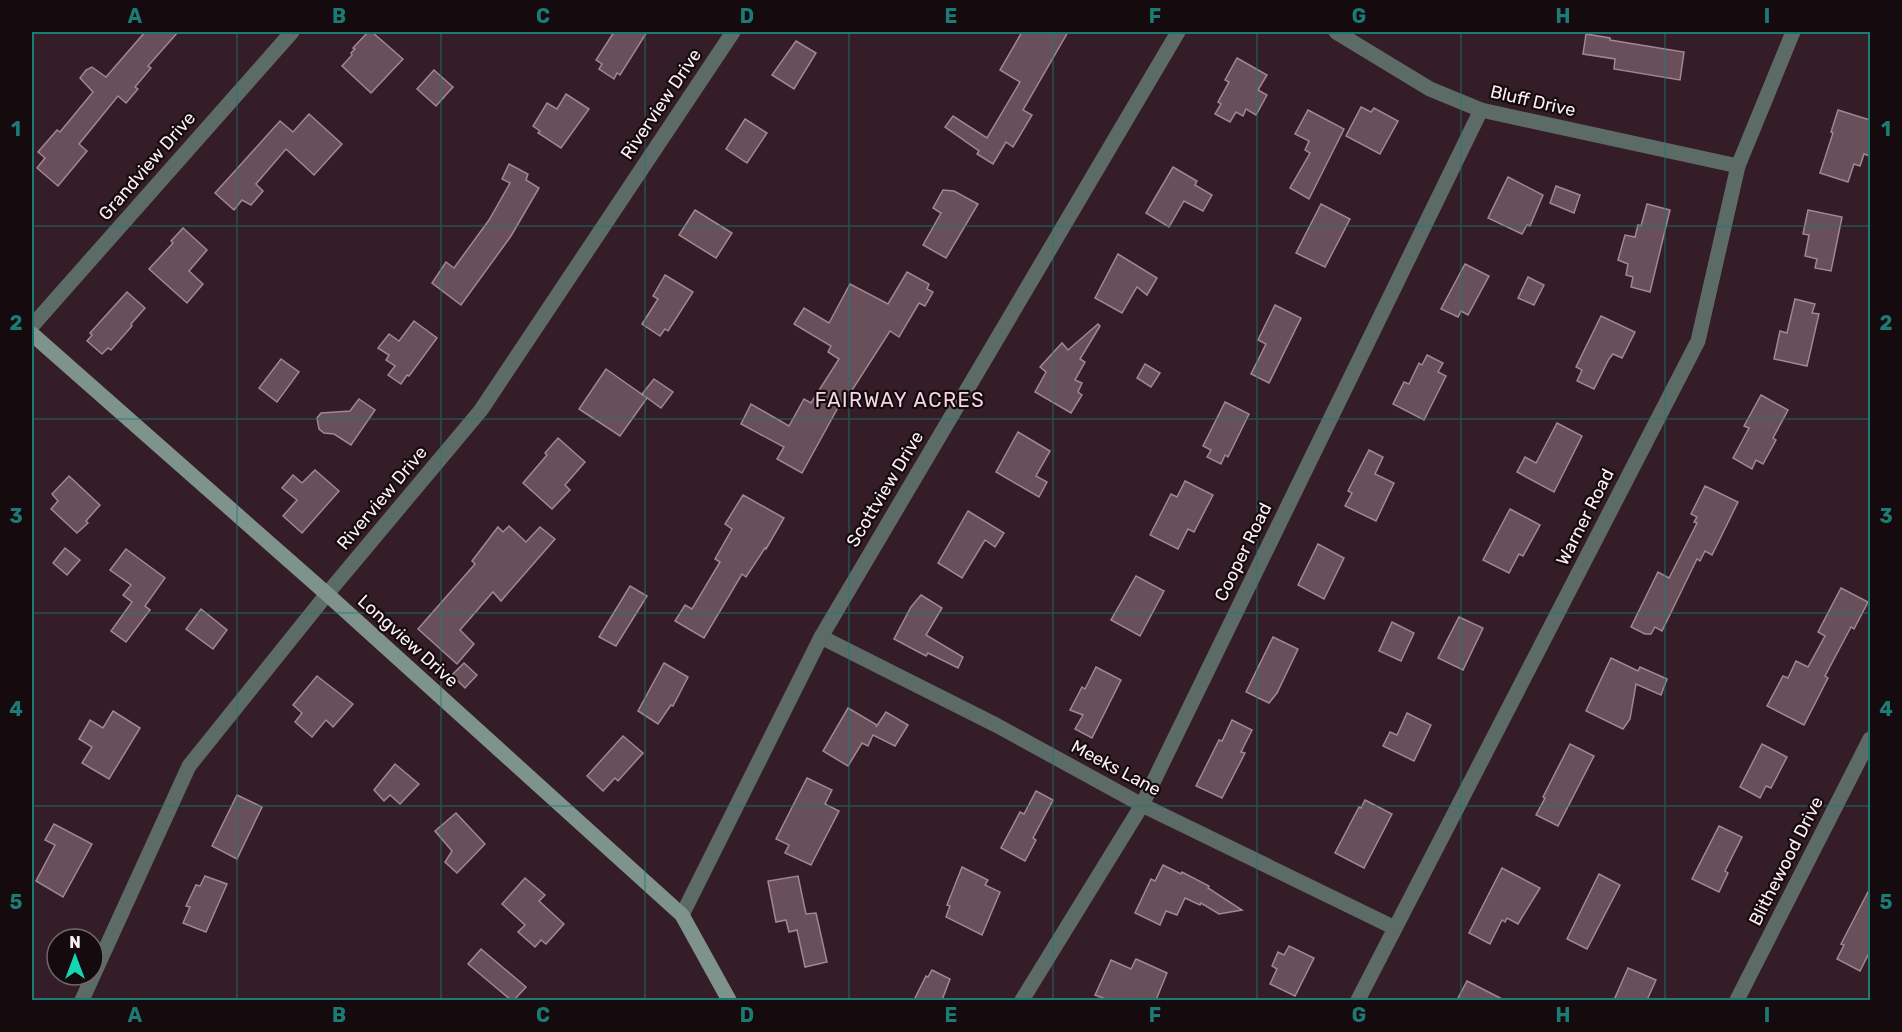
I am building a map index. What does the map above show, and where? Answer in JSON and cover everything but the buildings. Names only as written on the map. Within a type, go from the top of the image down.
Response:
[{"type":"street","name":"Grandview Drive","points":[[32,326],[292,32]]},
{"type":"street","name":"Riverview Drive","points":[[82,1000],[189,766],[327,594],[481,410],[733,32]]},
{"type":"street","name":"Scottview Drive","points":[[682,915],[821,637],[1178,32]]},
{"type":"street","name":"Bluff Drive","points":[[1335,32],[1430,89],[1481,110],[1737,166]]},
{"type":"street","name":"Warner Road","points":[[1359,1000],[1698,340],[1737,166],[1793,32]]},
{"type":"street","name":"Cooper Road","points":[[1022,1000],[1142,805],[1481,110]]},
{"type":"street","name":"Longview Drive","points":[[32,334],[327,594],[682,915],[729,1000]]},
{"type":"street","name":"Meeks Lane","points":[[821,637],[996,724],[1142,805],[1395,928]]},
{"type":"street","name":"Blithewood Drive","points":[[1737,1000],[1870,739]]},
{"type":"district","name":"FAIRWAY ACRES","points":[[900,400]]}]
